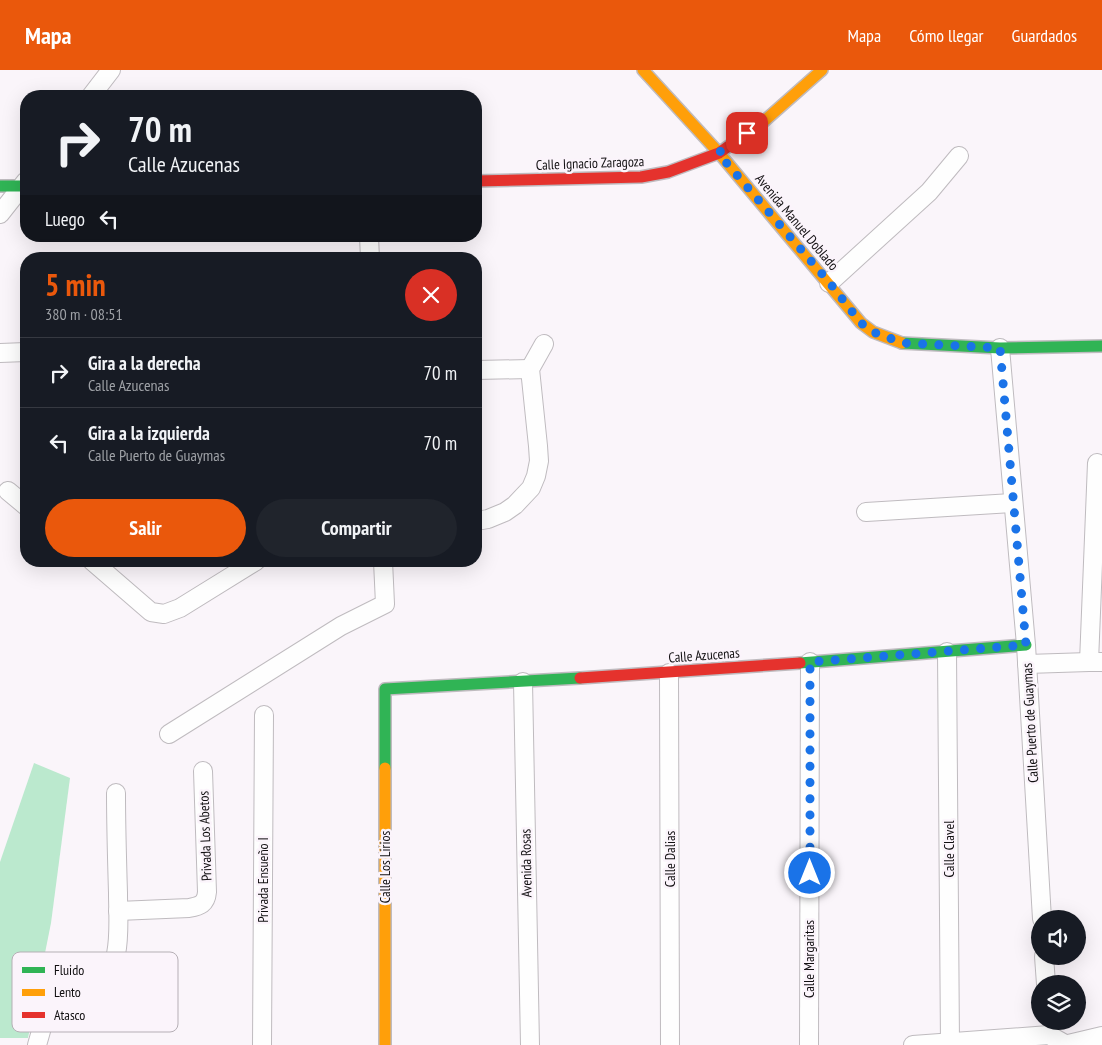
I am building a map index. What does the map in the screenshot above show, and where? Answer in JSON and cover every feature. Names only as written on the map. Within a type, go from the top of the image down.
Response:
[{"type":"street","points":[[96,90],[112,70]]},
{"type":"street","name":"Avenida Manuel Doblado","points":[[643,70],[718,153],[829,282],[861,323],[873,332],[903,343],[1000,348],[1102,346]]},
{"type":"street","name":"Calle Ignacio Zaragoza","points":[[482,181],[609,179],[641,177],[668,172],[718,153],[762,123],[822,70]]},
{"type":"street","points":[[829,282],[929,192],[959,156]]},
{"type":"street","points":[[0,186],[20,184]]},
{"type":"street","points":[[0,214],[20,190]]},
{"type":"street","points":[[482,520],[505,512],[515,505],[531,488],[536,476],[539,461],[530,369],[544,344]]},
{"type":"street","name":"Calle Puerto de Guaymas","points":[[1000,348],[1012,503],[1026,645],[1041,910]]},
{"type":"street","points":[[0,353],[20,352]]},
{"type":"street","points":[[482,370],[530,369]]},
{"type":"street","points":[[1027,664],[1096,662],[1097,463]]},
{"type":"street","points":[[8,491],[20,499]]},
{"type":"street","points":[[866,512],[1012,503]]},
{"type":"street","points":[[99,567],[151,612],[164,614],[180,608],[246,567]]},
{"type":"street","points":[[169,734],[340,626],[385,604],[384,567]]},
{"type":"street","name":"Calle Azucenas","points":[[385,689],[669,673],[1026,645]]},
{"type":"street","name":"Calle Clavel","points":[[947,652],[950,1044]]},
{"type":"street","name":"Calle Margaritas","points":[[809,1045],[810,662]]},
{"type":"street","name":"Calle Dalias","points":[[669,673],[670,1045]]},
{"type":"street","name":"Avenida Rosas","points":[[523,682],[530,1045]]},
{"type":"street","name":"Calle Los Lirios","points":[[384,1045],[385,689]]},
{"type":"street","name":"Privada Ensueño I","points":[[262,1045],[264,715]]},
{"type":"street","name":"Privada Los Abetos","points":[[118,911],[189,908],[198,907],[204,903],[207,892],[203,771]]},
{"type":"street","points":[[116,793],[117,952]]},
{"type":"street","points":[[37,1045],[41,1032]]},
{"type":"street","points":[[913,1045],[1102,1036]]},
{"type":"green space","points":[[34,763],[70,778],[51,923],[45,952],[12,952],[12,1032],[29,1032],[28,1038],[0,1038],[0,862]]},
{"type":"traffic: fast","points":[[0,186],[20,186]]},
{"type":"traffic: fast","points":[[902,343],[1000,348],[1102,346]]},
{"type":"traffic: fast","points":[[800,663],[1026,645]]},
{"type":"traffic: fast","points":[[385,768],[385,689],[580,678]]},
{"type":"traffic: slow","points":[[643,70],[719,153],[861,323],[873,332],[902,343]]},
{"type":"traffic: slow","points":[[743,136],[762,123],[822,70]]},
{"type":"traffic: slow","points":[[385,768],[385,1045]]},
{"type":"traffic: jam","points":[[482,181],[641,177],[668,172],[719,153],[743,136]]},
{"type":"traffic: jam","points":[[580,678],[800,663]]},
{"type":"route","points":[[747,133],[718,153],[829,282],[861,323],[873,332],[903,343],[1000,348],[1012,503],[1026,645],[810,662],[810,873]]}]
